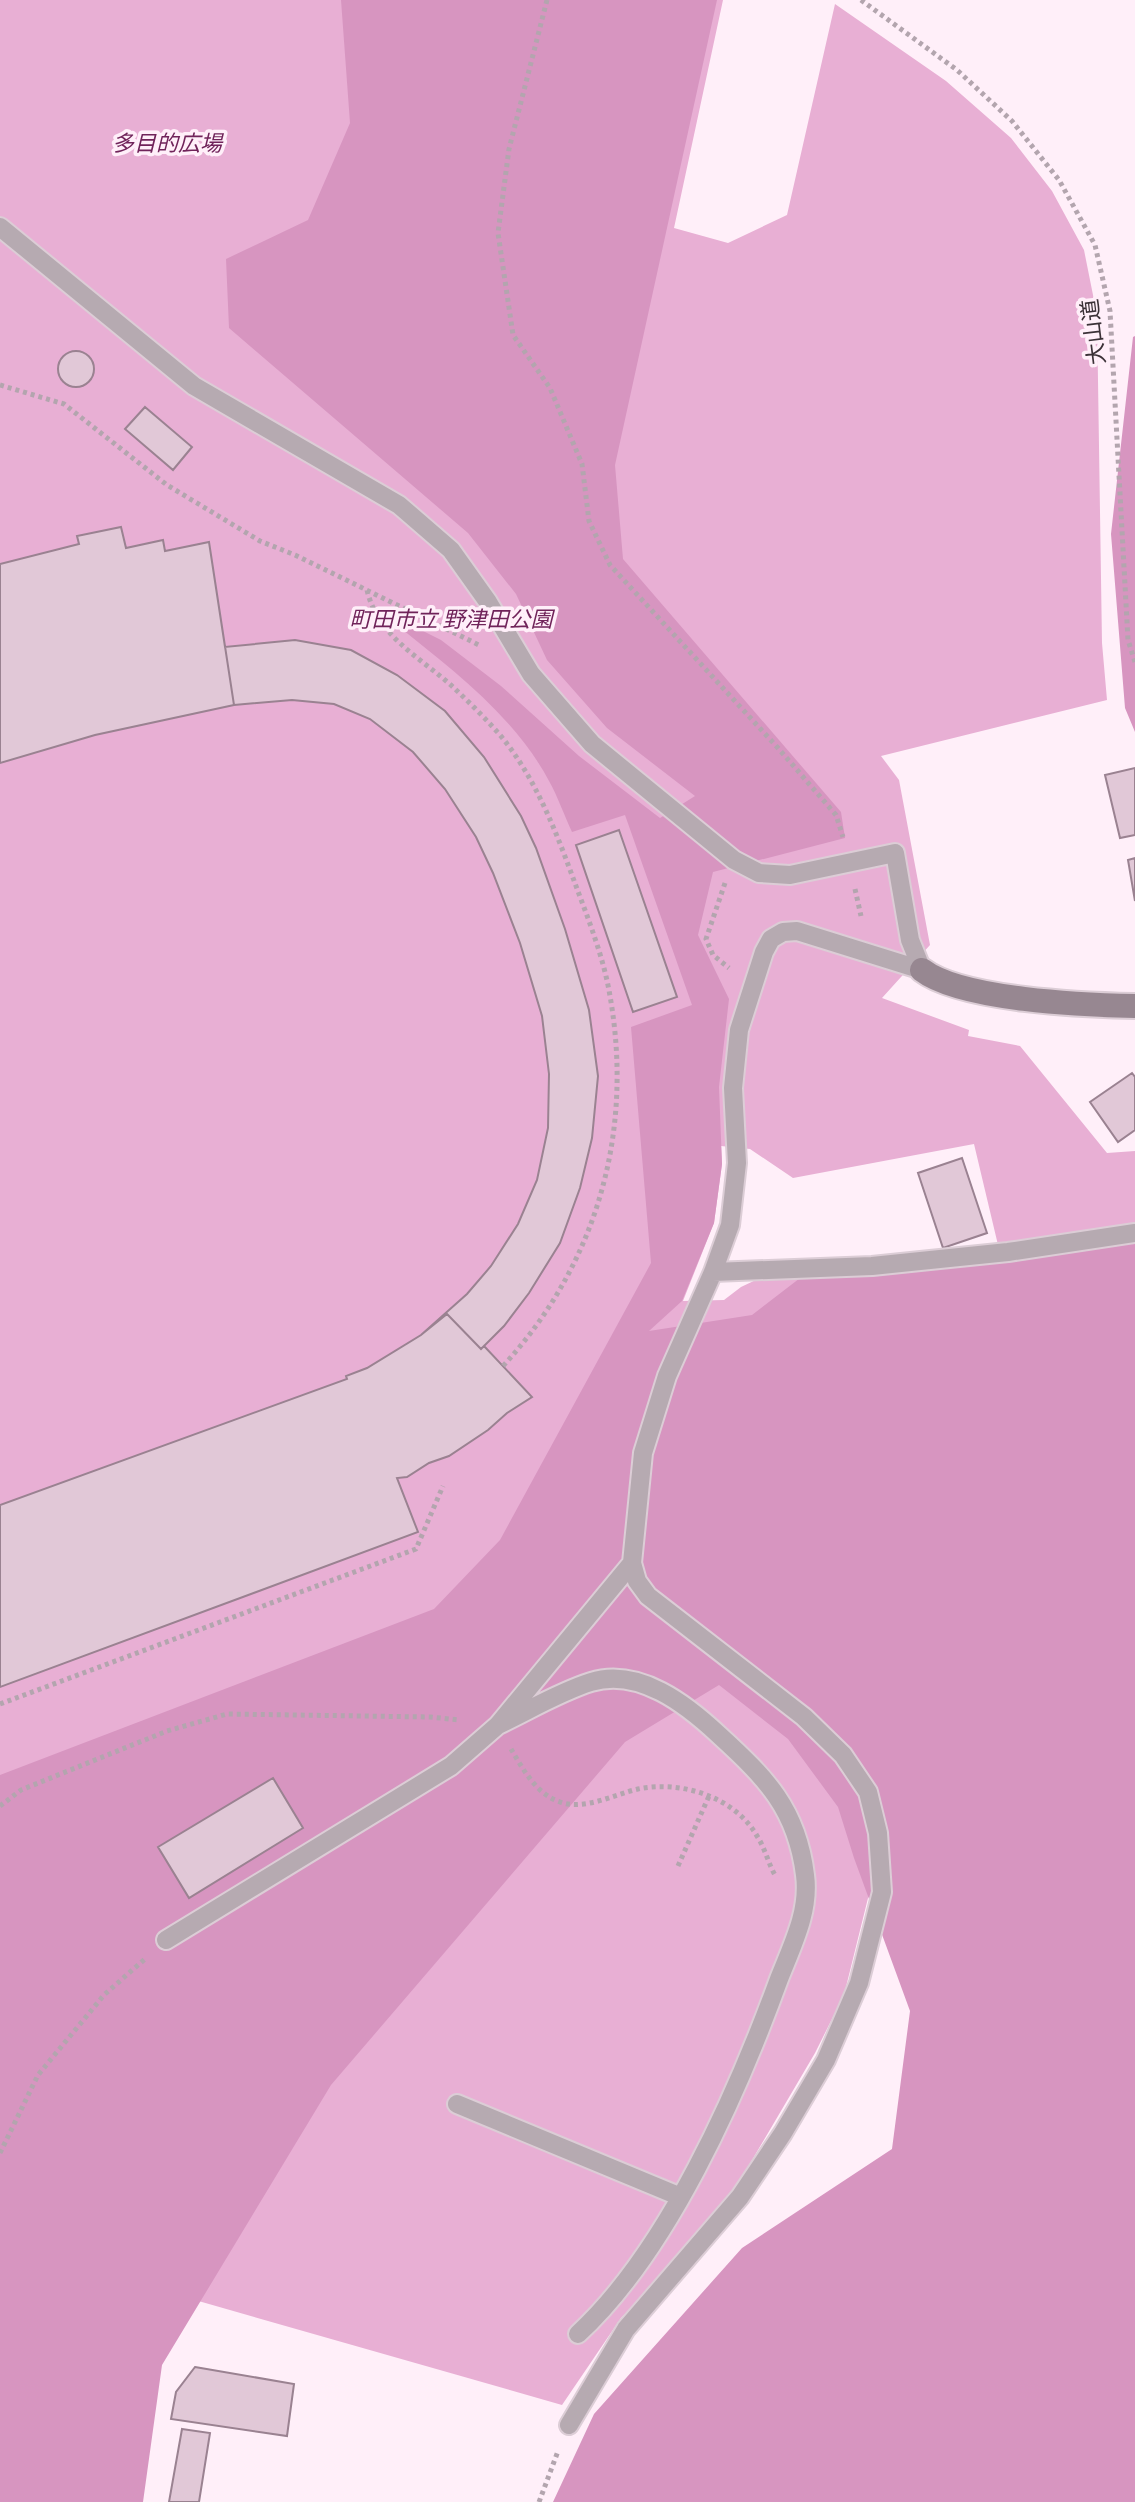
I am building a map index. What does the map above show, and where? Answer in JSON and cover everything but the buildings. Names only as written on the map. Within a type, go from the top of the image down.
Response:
[{"type":"street","points":[[922,970],[932,978],[949,984],[989,992],[1082,1005],[1135,1006]]},
{"type":"lane","points":[[0,227],[194,386],[399,505],[451,550],[488,602],[531,674],[592,744],[734,860],[759,873],[790,875],[895,853],[910,940],[922,970]]},
{"type":"lane","points":[[569,2425],[626,2329],[740,2197],[826,2060],[859,1983],[882,1892],[878,1833],[868,1792],[843,1755],[804,1717],[648,1596],[637,1581],[632,1563],[643,1453],[667,1376],[713,1272],[730,1225],[737,1163],[733,1088],[739,1030],[764,952],[771,939],[783,932],[797,931],[922,970]]},
{"type":"lane","points":[[713,1272],[872,1266],[1008,1252],[1135,1233]]},
{"type":"lane","points":[[166,1940],[451,1766],[498,1725],[632,1563]]},
{"type":"lane","points":[[498,1725],[593,1681],[631,1680],[668,1694],[712,1728],[775,1791],[791,1820],[806,1877],[802,1920],[769,2007],[713,2133],[681,2197],[616,2293],[578,2334]]},
{"type":"lane","points":[[457,2104],[681,2197]]},
{"type":"path","points":[[547,0],[509,149],[498,233],[513,335],[550,388],[582,464],[589,521],[610,565],[768,736],[836,815],[861,916]]},
{"type":"path","name":"大山道","points":[[861,0],[957,70],[1012,121],[1059,180],[1095,245],[1110,311],[1128,640],[1135,662]]},
{"type":"path","points":[[0,385],[64,404],[167,485],[260,541],[367,590],[531,674]]},
{"type":"path","points":[[367,590],[372,611],[390,635],[455,688],[500,736],[532,783],[560,842],[610,994],[617,1079],[614,1139],[601,1198],[551,1306],[503,1366]]},
{"type":"path","points":[[734,860],[706,939],[713,955],[741,975],[755,980]]},
{"type":"path","points":[[0,1704],[416,1549],[443,1486]]},
{"type":"path","points":[[0,1806],[21,1790],[167,1731],[227,1714],[430,1717],[498,1725],[533,1783],[562,1804],[584,1803],[641,1788],[672,1787],[709,1796],[729,1806],[757,1834],[774,1875],[806,1877]]},
{"type":"path","points":[[678,1866],[709,1796]]},
{"type":"path","points":[[0,2153],[38,2075],[104,1995],[166,1940]]},
{"type":"path","points":[[539,2502],[541,2490],[569,2425]]},
{"type":"green space","name":"町田市立 野津田公園","points":[[0,0],[723,0],[674,228],[728,243],[787,215],[835,4],[946,81],[1011,138],[1052,191],[1084,250],[1097,315],[1102,643],[1107,700],[881,756],[899,780],[930,945],[882,998],[969,1030],[968,1036],[1020,1046],[1107,1153],[1135,1151],[1135,1225],[998,1245],[974,1144],[793,1178],[750,1149],[721,1146],[722,1164],[714,1223],[683,1301],[724,1300],[760,1278],[1009,1255],[830,1764],[869,1894],[844,1995],[815,2053],[738,2184],[695,2241],[621,2318],[562,2405],[188,2298],[0,2502]]},
{"type":"shaded area","points":[[341,0],[717,0],[615,465],[623,559],[841,812],[845,838],[713,872],[698,935],[729,999],[719,1087],[722,1164],[714,1223],[682,1301],[649,1331],[752,1315],[804,1275],[1135,1230],[1135,2502],[553,2502],[594,2414],[742,2248],[892,2149],[910,2011],[838,1807],[788,1739],[719,1685],[625,1742],[331,2085],[162,2365],[143,2502],[0,2502],[0,1775],[434,1609],[500,1540],[651,1263],[631,1027],[692,1005],[625,815],[572,832],[549,781],[518,735],[479,694],[393,622],[393,616],[441,640],[501,686],[579,756],[660,818],[695,796],[607,728],[547,660],[516,594],[468,533],[229,328],[226,259],[308,220],[350,123]]},
{"type":"shaded area","points":[[1135,336],[1135,732],[1125,708],[1111,534]]},
{"type":"park label","name":"多目的広場","points":[[167,143]]}]
